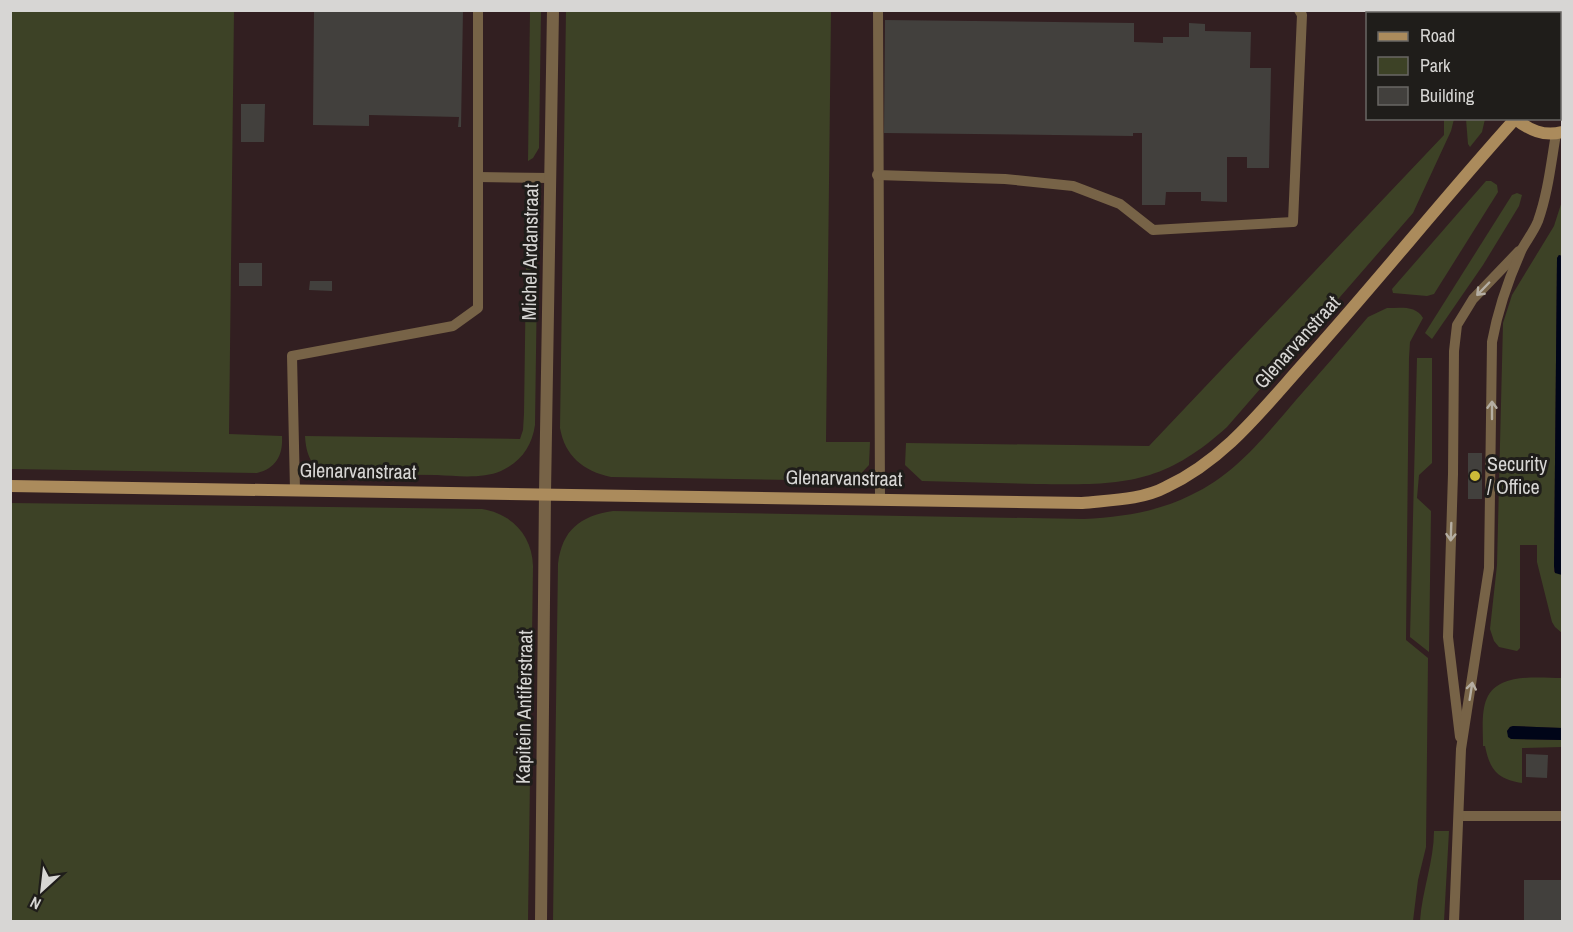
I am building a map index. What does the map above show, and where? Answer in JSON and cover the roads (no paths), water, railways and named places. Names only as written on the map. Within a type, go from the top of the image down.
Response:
[{"type":"street","name":"Michel Ardanstraat","points":[[545,493],[553,10]]},
{"type":"street","name":"Glenarvanstraat","points":[[10,486],[1082,503],[1142,495],[1164,489],[1184,478],[1212,460],[1242,431],[1364,296],[1514,120]]},
{"type":"street","points":[[1516,120],[1527,128],[1541,133],[1559,133]]},
{"type":"street","name":"Kapitein Antiferstraat","points":[[541,921],[545,493]]},
{"type":"lane","points":[[295,490],[292,357],[453,326],[478,308],[478,10]]},
{"type":"lane","points":[[878,10],[880,498]]},
{"type":"lane","points":[[877,175],[1005,179],[1073,186],[1120,204],[1153,230],[1293,222],[1302,15],[1299,10]]},
{"type":"lane","points":[[1454,921],[1461,749],[1489,568],[1492,342],[1497,315],[1523,247],[1537,224],[1559,133]]},
{"type":"lane","points":[[478,177],[550,178]]},
{"type":"lane","points":[[1461,749],[1448,637],[1454,351],[1457,325],[1473,299],[1523,247]]},
{"type":"lane","points":[[1459,816],[1563,816]]},
{"type":"water","points":[[1559,255],[1562,256],[1562,575],[1555,573],[1554,566],[1557,258]]},
{"type":"water","points":[[1513,726],[1562,728],[1562,740],[1511,739],[1507,731]]},
{"type":"place","name":"Security / Office","points":[[1475,476]]}]
